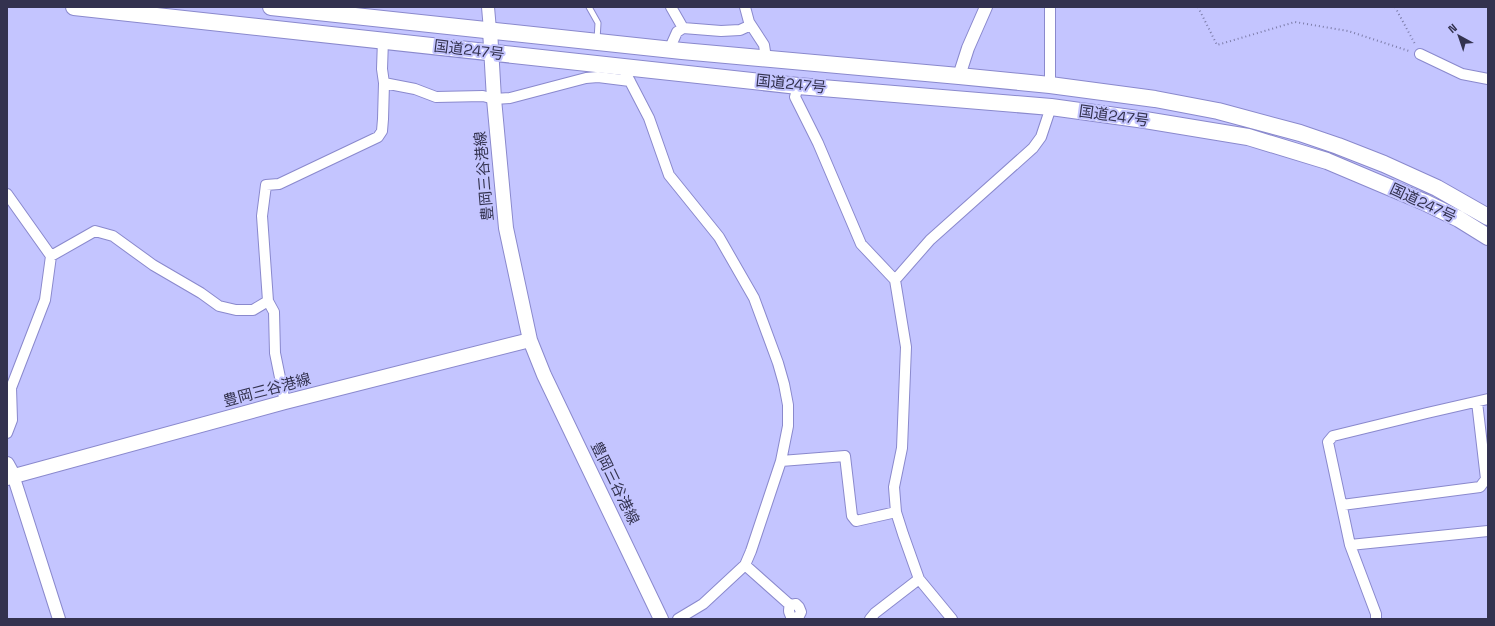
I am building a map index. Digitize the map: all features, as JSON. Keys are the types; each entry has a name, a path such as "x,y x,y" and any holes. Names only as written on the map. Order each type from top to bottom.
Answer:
{"highway":[{"name":"国道247号","path":"74,7 798,86 1051,107 1145,120 1241,136 1327,160 1418,199 1488,237"},
{"name":"国道247号","path":"271,7 370,16 669,50 1050,85 1155,99 1218,111 1300,132 1391,167 1437,188 1488,217"}],"main road":[{"name":"豊岡三谷港線","path":"490,30 494,99 506,228 530,340 544,375 661,619"},
{"name":"豊岡三谷港線","path":"9,472 530,340"}],"street":[{"path":"488,7 490,30"},
{"path":"671,7 683,28"},
{"path":"744,7 751,25 764,45 766,58"},
{"path":"959,76 968,48 986,7"},
{"path":"1050,7 1050,85"},
{"path":"669,50 677,32 683,28 720,31 740,30 751,25"},
{"path":"285,402 275,353 274,312 268,301 262,216 266,185 279,184 378,137 382,131 384,83 382,69 383,40"},
{"path":"1420,54 1462,74 1488,79"},
{"path":"622,66 649,118 669,175 719,237 754,298 778,363 788,405 788,426 781,461 753,546 745,565 703,604 678,619"},
{"path":"384,83 415,88 436,97 483,96 494,99 510,98 586,78 598,77 630,81"},
{"path":"798,86 796,96 818,143 861,244 895,280 906,347 902,448 894,487 896,512 920,579 952,619"},
{"path":"895,280 930,240 1032,148 1041,137 1051,107"},
{"path":"7,194 51,256 45,300 11,388 12,420 7,433"},
{"path":"51,256 95,231 113,236 153,265 201,293 219,306 236,310 253,310 268,301"},
{"path":"1376,619 1376,614 1350,545 1328,442 1333,436 1488,399"},
{"path":"1342,504 1480,487 1486,479 1477,402"},
{"path":"781,461 845,456 852,516 856,521 896,512"},
{"path":"9,472 59,619"},
{"path":"1350,545 1488,531"},
{"path":"745,565 790,605"},
{"path":"870,619 875,613 920,579"}],"lane":[{"path":"589,7 598,23 597,41"}],"path":[{"path":"1198,7 1217,45 1295,22 1348,31 1420,54"},
{"path":"1395,7 1420,54"}]}
